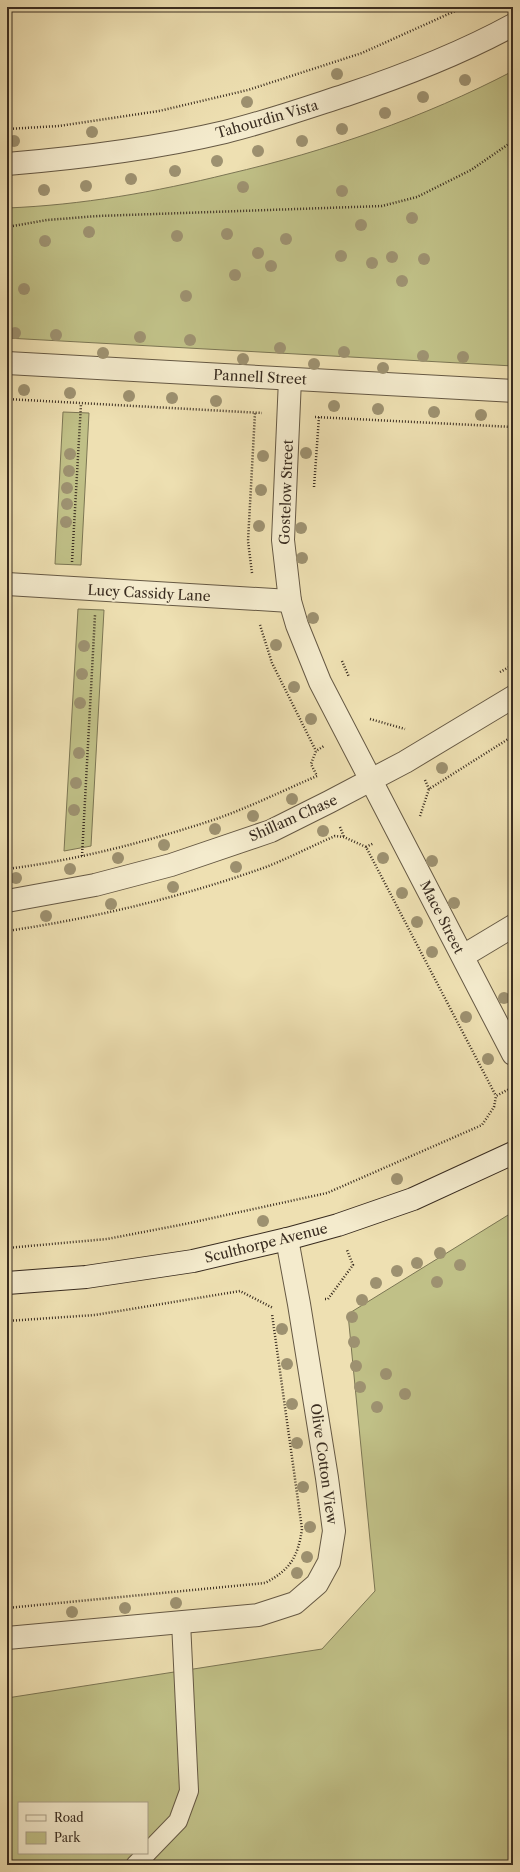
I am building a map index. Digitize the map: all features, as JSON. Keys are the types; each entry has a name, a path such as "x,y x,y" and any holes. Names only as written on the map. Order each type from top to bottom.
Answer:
{"street":[{"name":"Tahourdin Vista","path":"7,164 78,158 160,145 226,132 300,110 400,77 513,26"},
{"name":"Pannell Street","path":"7,363 513,391"},
{"name":"Gostelow Street","path":"290,378 283,540 290,601 297,625 320,682 372,780"},
{"name":"Lucy Cassidy Lane","path":"7,584 290,601"},
{"name":"Shillam Chase","path":"7,901 96,885 171,865 271,831 372,780 513,697"},
{"name":"Mace Street","path":"372,780 513,1054"},
{"path":"462,956 513,926"},
{"name":"Sculthorpe Avenue","path":"7,1283 86,1277 193,1261 287,1239 338,1225 413,1199 513,1153"},
{"name":"Olive Cotton View","path":"7,1638 258,1615 295,1603 317,1584 329,1562 334,1531 299,1304 287,1239"}],"lane":[{"path":"148,1852 178,1821 189,1791 181,1622"},
{"path":"135,1865 146,1854"}],"path":[{"path":"7,129 59,126 159,111 248,90 362,52 464,7"},
{"path":"7,227 47,220 98,216 382,206 424,194 472,170 513,141"},
{"path":"7,399 513,428"},
{"path":"71,569 81,404"},
{"path":"313,493 319,417"},
{"path":"82,856 95,611"},
{"path":"339,654 352,683"},
{"path":"499,673 513,665"},
{"path":"369,719 404,730 411,726"},
{"path":"419,818 429,789 513,736"},
{"path":"7,868 82,856 131,845 214,819 317,776 311,764 316,751"},
{"path":"7,1248 107,1239 185,1224 326,1193 482,1125 494,1107 496,1096 366,847"},
{"path":"496,1096 513,1087"},
{"path":"7,1321 95,1315 240,1291 271,1308 328,1299 352,1265 326,1193"},
{"path":"7,1608 266,1583 280,1575 292,1562 299,1545 302,1529 271,1308"}],"green space":[{"path":"513,71 513,366 7,338 7,208 91,201 146,192 201,181 302,155 374,132 444,104"},
{"path":"63,412 89,413 81,565 55,564"},
{"path":"78,609 104,610 91,846 64,851"},
{"path":"513,1212 513,1865 7,1865 7,1698 322,1649 375,1591 348,1314"}]}
